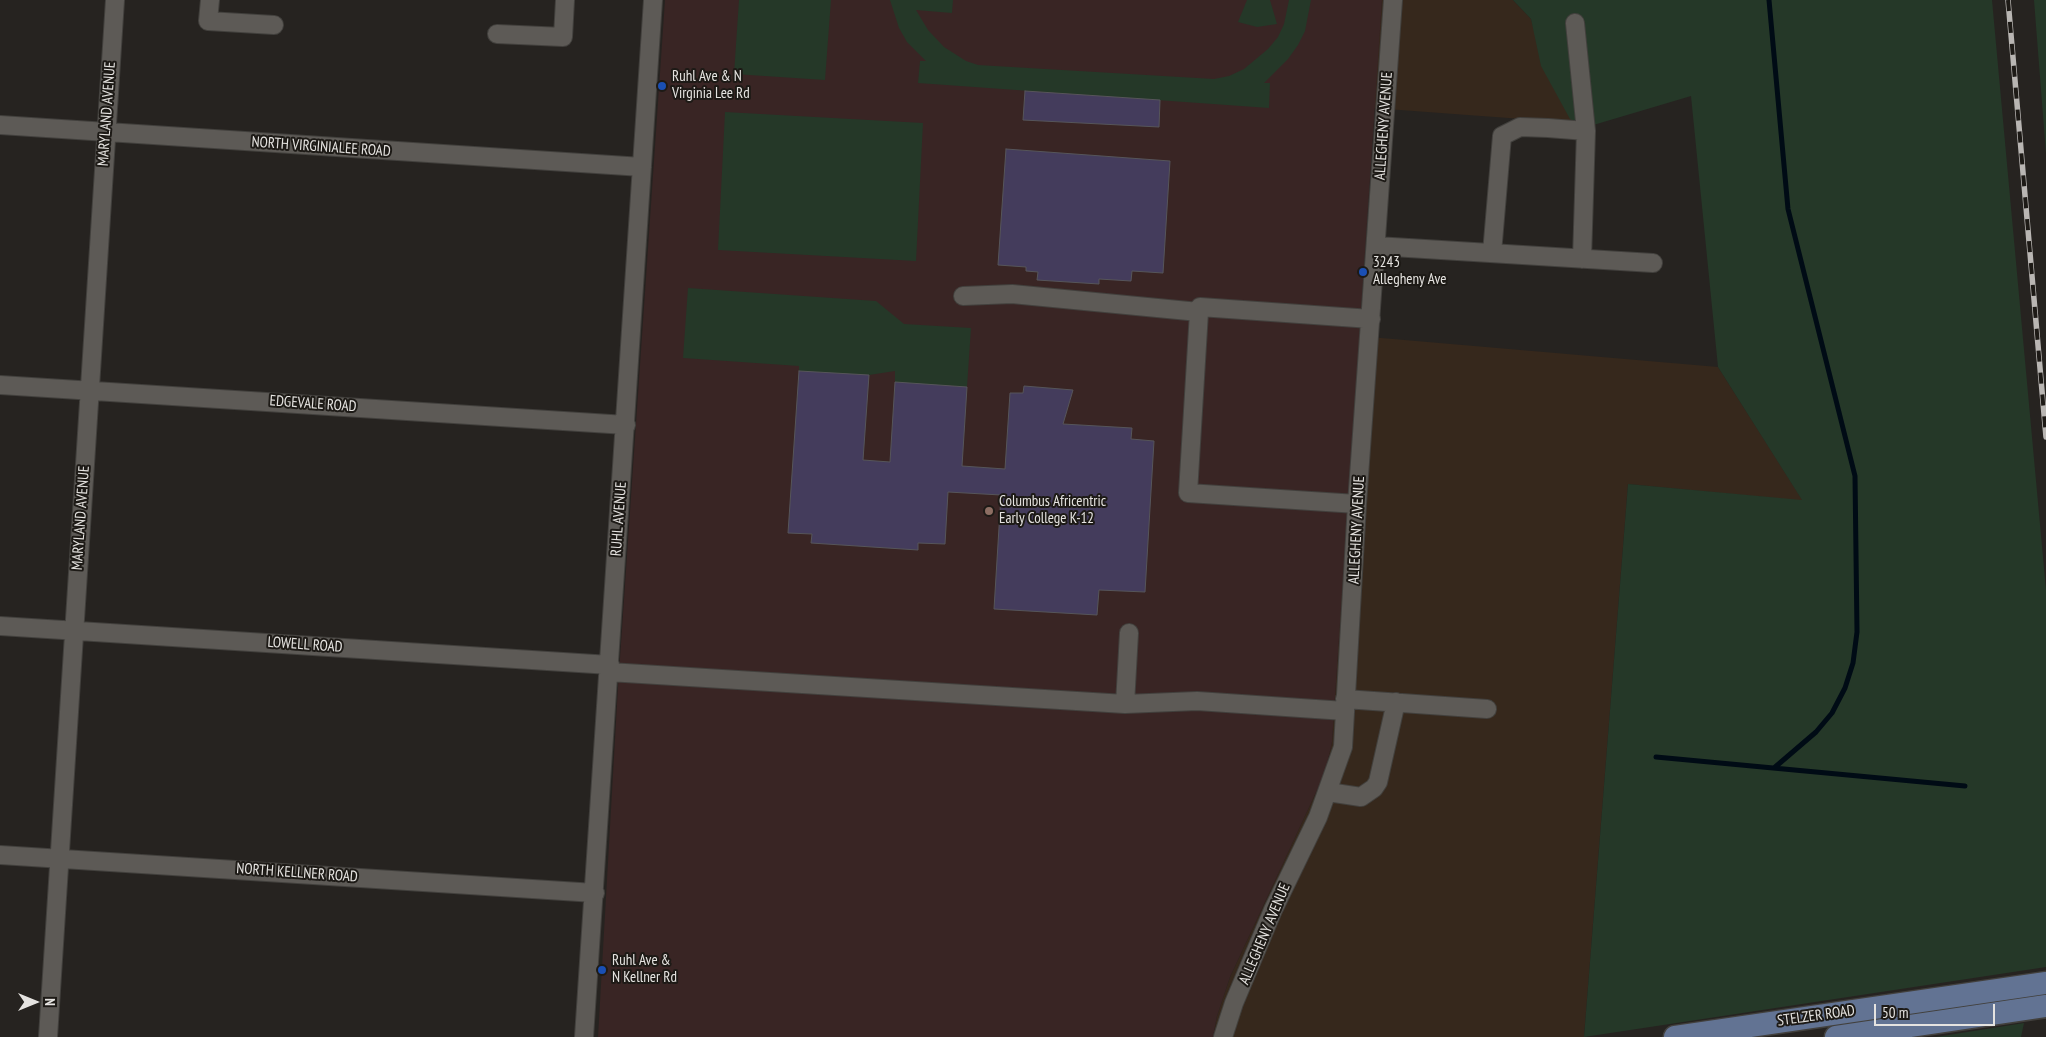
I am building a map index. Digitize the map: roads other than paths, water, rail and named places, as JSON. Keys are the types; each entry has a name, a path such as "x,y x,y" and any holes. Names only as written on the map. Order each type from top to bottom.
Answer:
{"main road":[{"name":"STELZER ROAD","path":"1675,1037 2046,983"},
{"name":"STELZER ROAD","path":"1836,1037 2046,1006"}],"street":[{"name":"MARYLAND AVENUE","path":"48,1037 58,858 116,0"},
{"path":"210,0 208,21 274,25"},
{"path":"497,34 563,37 565,0"},
{"name":"RUHL AVENUE","path":"584,1037 653,0"},
{"name":"ALLEGHENY AVENUE","path":"1223,1037 1234,1004 1273,910 1318,817 1343,746 1357,504 1393,0"},
{"path":"1574,23 1586,131 1582,259"},
{"name":"NORTH VIRGINIALEE ROAD","path":"0,126 106,131 642,167"},
{"path":"1492,253 1502,136 1520,127 1586,131"},
{"path":"1376,246 1653,263"},
{"path":"963,296 1012,294 1199,312"},
{"path":"1357,504 1188,493 1199,312 1200,307 1371,319"},
{"name":"EDGEVALE ROAD","path":"0,385 626,425"},
{"name":"LOWELL ROAD","path":"0,626 1125,704 1197,701 1345,705 1396,702 1487,708"},
{"path":"1125,704 1129,632"},
{"path":"1328,792 1361,797 1374,788 1378,782 1396,702"},
{"name":"NORTH KELLNER ROAD","path":"0,855 594,893"}],"waterway":[{"path":"1769,0 1788,209 1855,476 1857,632 1853,663 1845,688 1832,713 1816,732 1774,768"},
{"path":"1656,757 1965,786"}],"railway":[{"path":"2008,0 2046,437"}],"place":[{"name":"Ruhl Ave & N Virginia Lee Rd","path":"662,86"},
{"name":"3243 Allegheny Ave","path":"1363,272"},
{"name":"Columbus Africentric Early College K-12","path":"989,511"},
{"name":"Ruhl Ave & N Kellner Rd","path":"602,970"}]}
